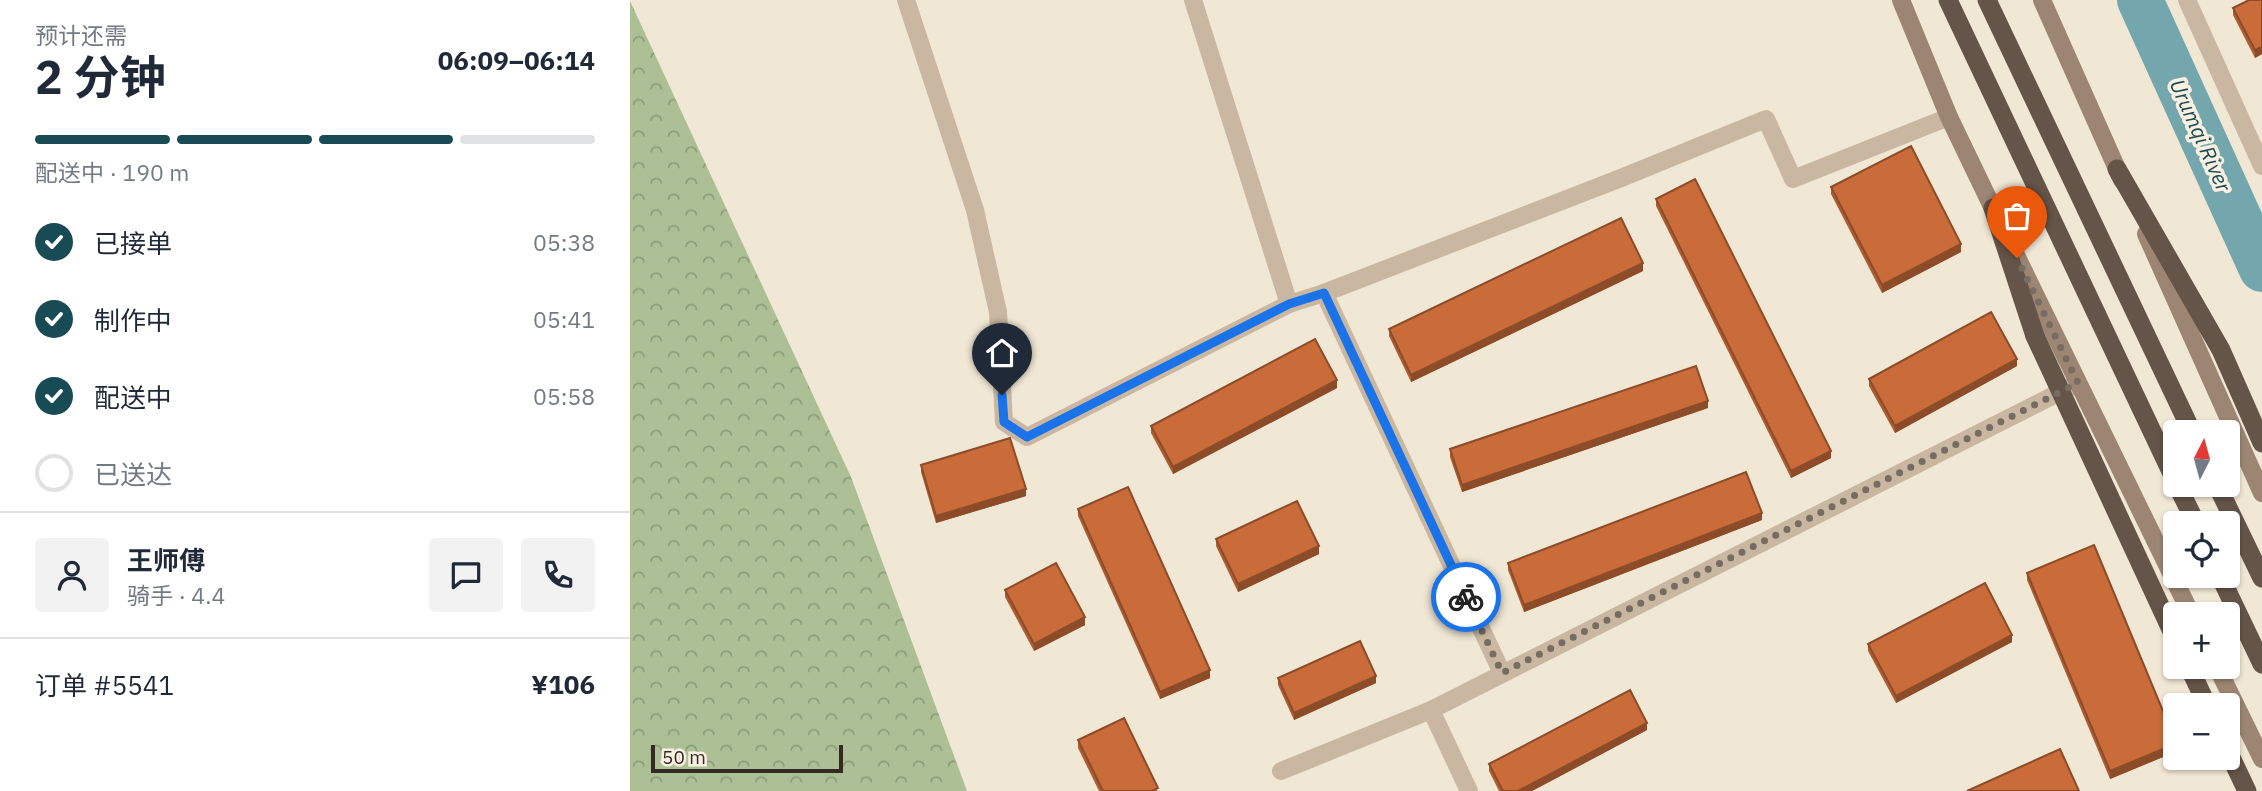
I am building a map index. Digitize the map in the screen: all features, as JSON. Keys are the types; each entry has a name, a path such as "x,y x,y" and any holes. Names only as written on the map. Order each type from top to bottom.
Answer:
{"highway":[{"path":"1948,0 2163,455"},
{"path":"1987,0 2186,420"},
{"path":"2117,169 2221,350 2262,443"},
{"path":"1993,208 2035,336 2163,612"},
{"path":"2223,497 2262,579"},
{"path":"2226,588 2262,664"},
{"path":"2237,770 2246,791"}],"main road":[{"path":"1901,0 1949,117 2185,602"},
{"path":"2042,0 2262,493"},
{"path":"2223,679 2262,760"}],"street":[{"path":"906,0 978,223 998,312 1004,422 1027,437 1289,304 1324,293 1621,178 1766,119 1793,179 1949,117"},
{"path":"1193,0 1289,304"},
{"path":"2187,0 2262,166"},
{"path":"1324,293 1502,673"},
{"path":"1281,771 1431,710 2078,383"},
{"path":"1431,710 1469,791"}],"green space":[{"path":"630,1 851,477 967,791 630,791"}],"building":[{"path":"2249,0 2262,0 2262,47 2255,50 2233,8"},
{"path":"1911,146 1961,244 1882,285 1831,187"},
{"path":"1695,179 1831,451 1791,471 1656,199"},
{"path":"1621,218 1643,263 1411,375 1389,329"},
{"path":"1991,312 2017,359 1895,426 1869,379"},
{"path":"1315,339 1337,380 1173,467 1151,426"},
{"path":"1696,366 1708,401 1462,485 1450,449"},
{"path":"1010,438 1026,489 936,516 921,465"},
{"path":"1746,472 1762,513 1524,605 1508,563"},
{"path":"1128,487 1210,670 1160,692 1078,509"},
{"path":"1297,501 1319,546 1238,584 1216,539"},
{"path":"2094,545 2163,711 2163,749 2110,771 2027,573"},
{"path":"1056,563 1085,617 1034,644 1005,590"},
{"path":"1985,583 2012,635 1896,696 1868,644"},
{"path":"1360,641 1376,676 1294,713 1278,678"},
{"path":"1630,690 1647,723 1518,791 1503,791 1489,764"},
{"path":"1124,718 1158,788 1152,791 1103,791 1078,740"},
{"path":"2060,749 2079,791 1967,791"}],"waterway":[{"name":"Urumqi River","path":"2140,0 2262,269"}],"way so far":[{"path":"1466,597 1502,673 2078,383 2017,258"}],"route":[{"path":"1002,395 1004,422 1027,437 1289,304 1324,293 1466,597"}]}
